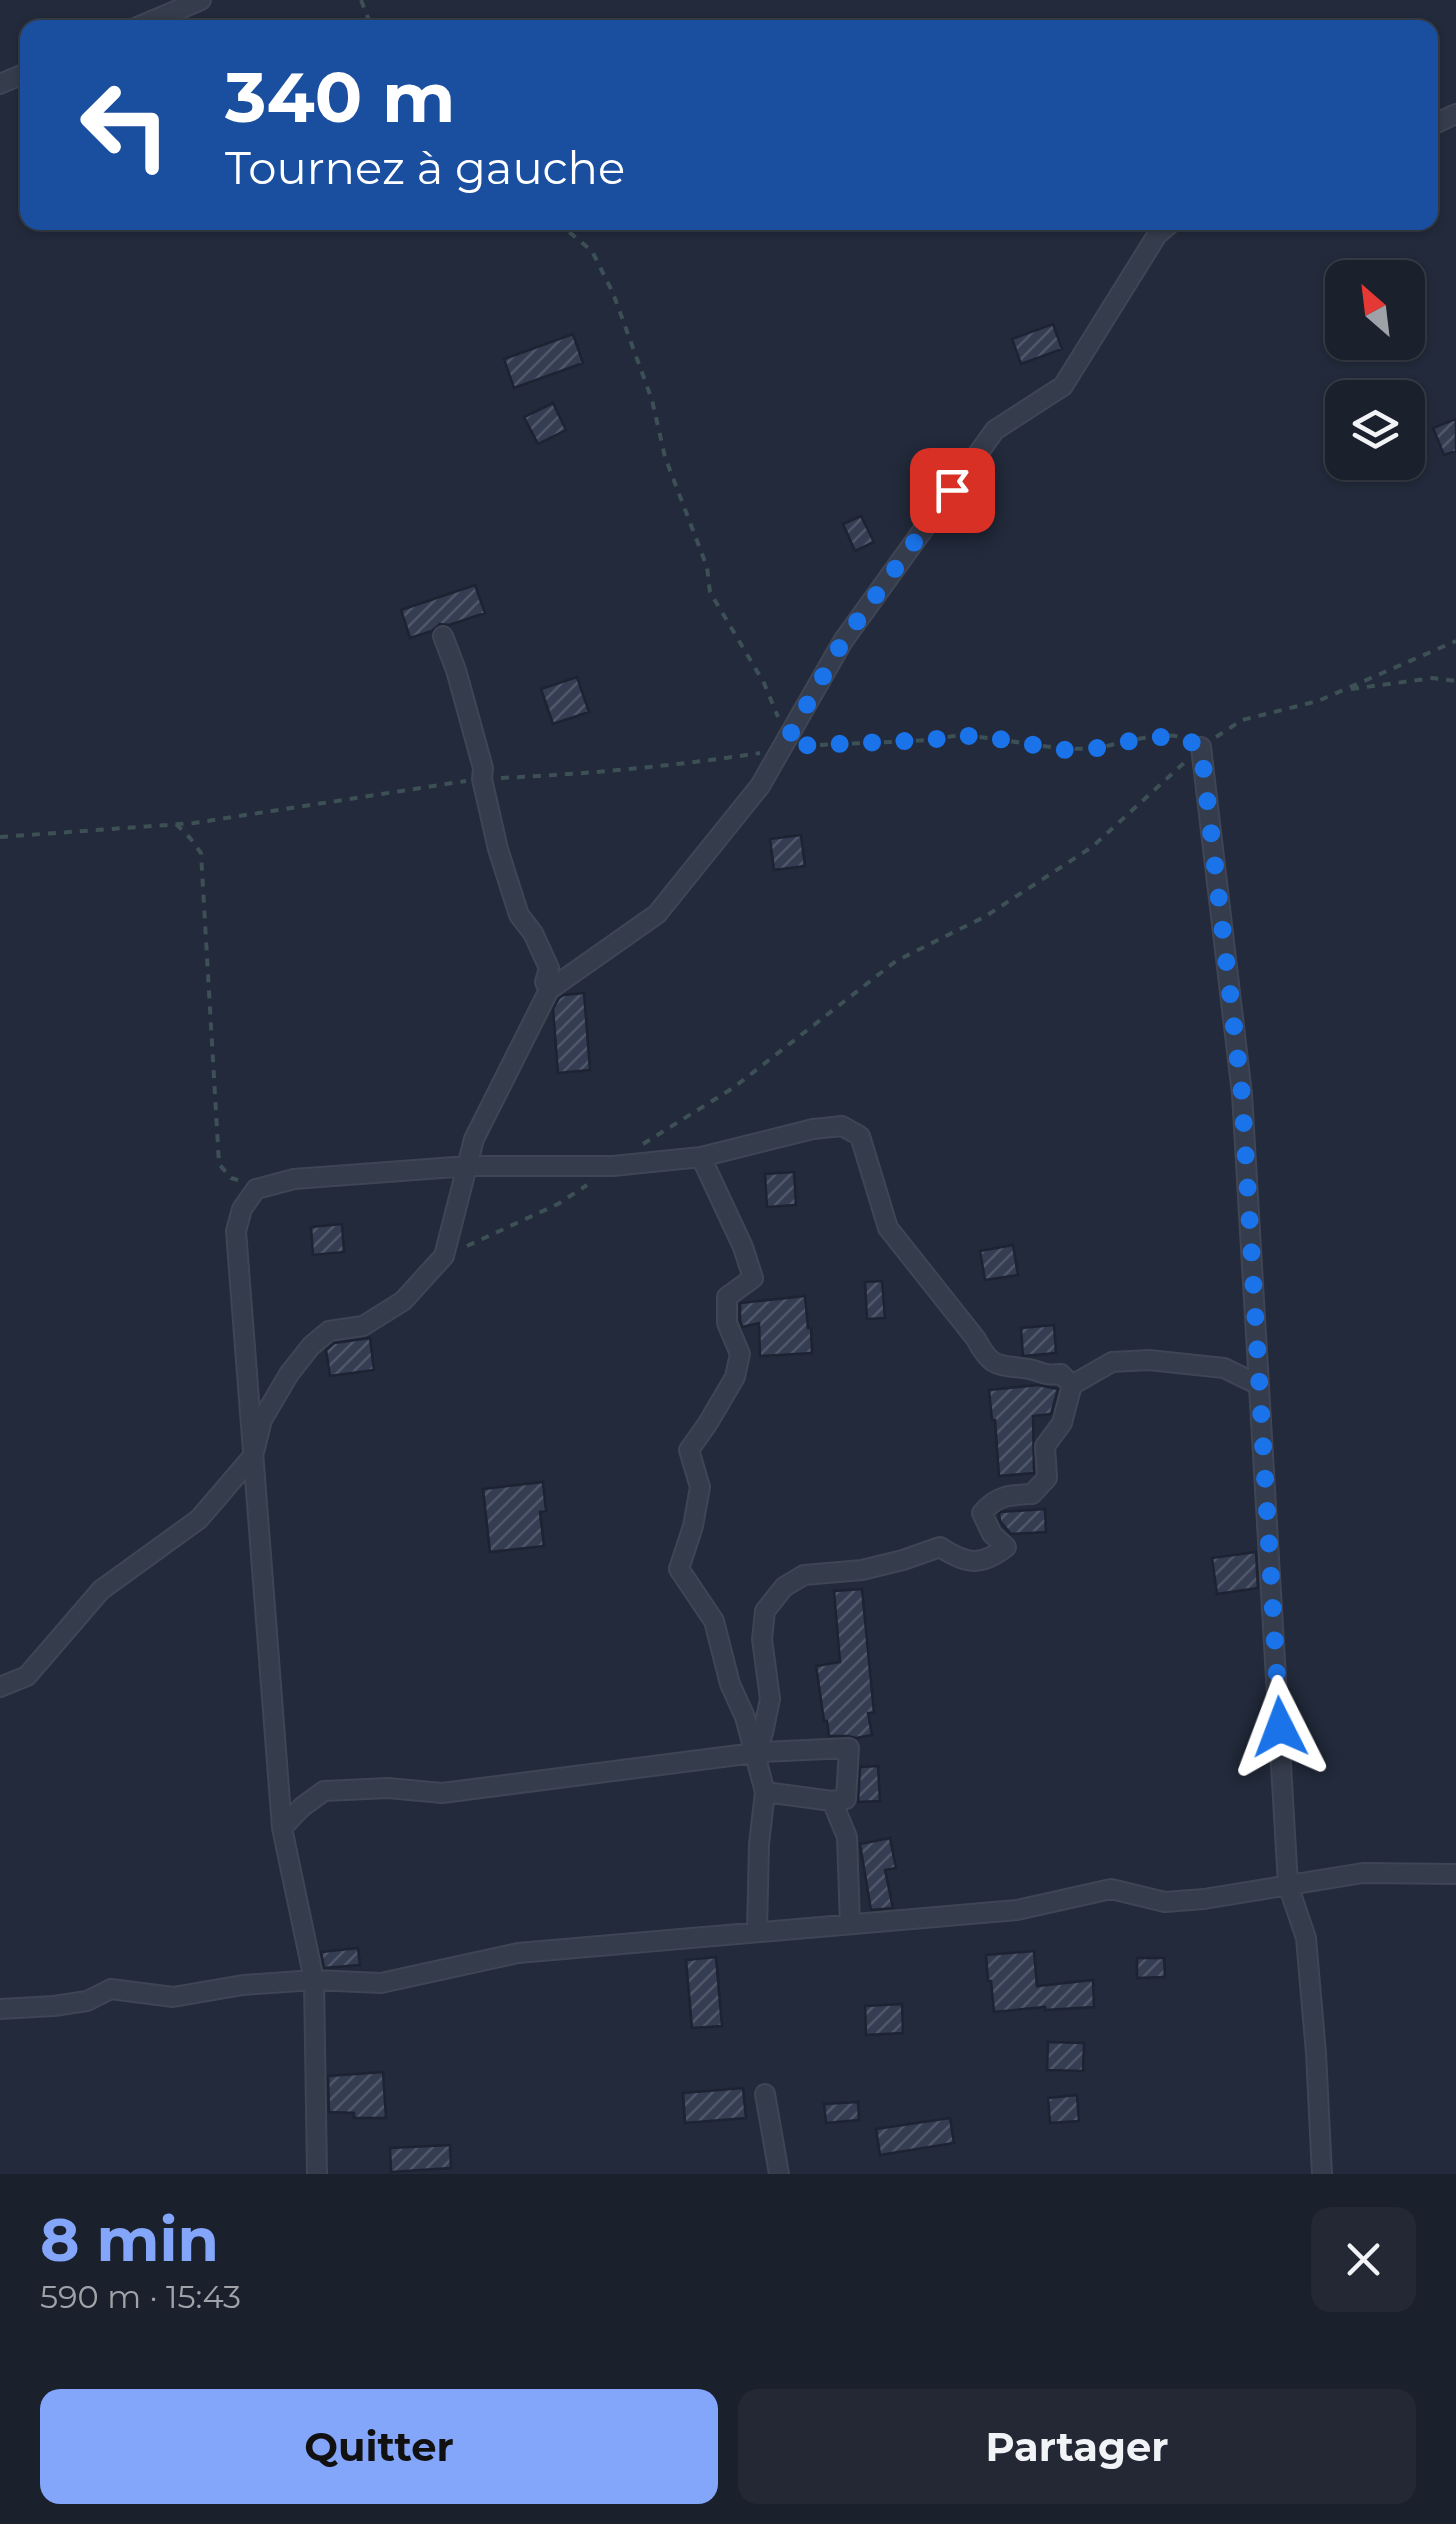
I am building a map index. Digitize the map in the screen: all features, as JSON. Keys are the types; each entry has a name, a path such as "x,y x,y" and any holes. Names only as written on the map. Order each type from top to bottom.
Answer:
{"street":[{"path":"154,20 201,0"},
{"path":"0,1687 27,1676 101,1590 200,1519 253,1456 262,1420 311,1346 330,1330 363,1326 403,1301 444,1256 474,1139 549,990 657,914 760,786 843,641 996,430 1063,386 1162,230"},
{"path":"443,636 482,768 498,848 520,915 533,932 549,968 545,982 549,990"},
{"path":"1201,747 1242,1094 1288,1884 1306,1938 1322,2174"},
{"path":"317,2174 314,1980 282,1828 236,1231 242,1209 256,1189 294,1179 468,1166 613,1166 701,1157 813,1129 842,1126 860,1136 888,1228 984,1354 997,1365 1046,1376 1061,1374 1072,1385"},
{"path":"701,1157 743,1247 753,1278 726,1297 726,1323 740,1354 735,1377 689,1450 700,1487 694,1526 680,1570 714,1622 765,1792 757,1932"},
{"path":"755,1753 770,1698 762,1639 765,1610 784,1587 804,1575 862,1570 940,1547 959,1560 989,1560 1006,1547 992,1534 982,1512 992,1501 1032,1494 1048,1478 1045,1446 1062,1423 1072,1385 1112,1362 1149,1360 1224,1368 1260,1385"},
{"path":"282,1828 324,1791 388,1788 442,1793 755,1753 848,1748 846,1799 832,1802 765,1792"},
{"path":"832,1802 847,1837 850,1924"},
{"path":"0,2009 87,2001 111,1989 173,1997 314,1980 381,1983 518,1953 1017,1910 1112,1889 1165,1902 1363,1873 1456,1874"},
{"path":"765,2094 779,2174"}],"path":[{"path":"567,230 592,250 614,292 652,400 665,456 707,567 710,592 764,683 785,743"},
{"path":"643,1145 734,1088 896,961 986,916 1092,847 1201,747 1242,720 1318,701 1456,641"},
{"path":"1341,691 1432,678 1456,682"},
{"path":"0,837 176,824 482,778 575,775 679,765 764,752 785,743 930,740 960,735 1061,750 1179,736 1201,747"},
{"path":"176,824 201,854 219,1164 231,1178 256,1189"},
{"path":"444,1256 558,1204 613,1166"}],"building":[{"path":"1053,324 1062,349 1021,364 1012,339"},
{"path":"573,334 583,363 514,388 504,359"},
{"path":"553,403 566,430 538,444 524,417"},
{"path":"1456,419 1456,451 1444,455 1433,428"},
{"path":"861,516 874,542 855,551 843,524"},
{"path":"475,585 485,613 449,625 440,624 410,638 401,610"},
{"path":"577,677 589,712 553,724 541,689"},
{"path":"801,835 805,866 774,870 770,839"},
{"path":"584,993 590,1070 558,1073 553,1009 564,995"},
{"path":"794,1172 796,1205 767,1207 765,1174"},
{"path":"342,1224 344,1252 313,1255 311,1227"},
{"path":"1013,1245 1018,1275 985,1280 980,1251"},
{"path":"882,1281 885,1318 867,1319 865,1282"},
{"path":"805,1296 812,1353 760,1356 759,1323 742,1327 740,1303"},
{"path":"1054,1325 1056,1353 1023,1356 1021,1328"},
{"path":"370,1338 374,1370 330,1376 326,1350 334,1343"},
{"path":"1038,1385 1058,1389 1051,1414 1033,1416 1034,1473 999,1476 989,1390"},
{"path":"543,1482 546,1511 540,1512 544,1546 490,1552 483,1489"},
{"path":"1045,1509 1046,1532 1011,1534 1000,1521 1001,1512"},
{"path":"1256,1552 1258,1588 1217,1594 1212,1558"},
{"path":"862,1589 874,1713 868,1713 872,1735 829,1736 816,1666 840,1662 834,1591"},
{"path":"878,1766 880,1801 858,1802 860,1767"},
{"path":"890,1838 896,1868 885,1870 893,1908 871,1910 860,1844"},
{"path":"358,1948 360,1965 324,1968 321,1952"},
{"path":"1034,1951 1037,1986 1093,1980 1094,2007 994,2012 986,1955"},
{"path":"716,1957 722,2026 692,2028 686,1960"},
{"path":"1137,1958 1164,1958 1165,1977 1137,1978"},
{"path":"902,2004 903,2033 866,2035 865,2006"},
{"path":"1048,2042 1084,2043 1083,2071 1047,2070"},
{"path":"383,2072 386,2118 354,2118 354,2113 329,2112 328,2076"},
{"path":"743,2088 746,2118 685,2123 683,2093"},
{"path":"1077,2095 1079,2121 1050,2123 1048,2098"},
{"path":"858,2102 859,2120 826,2123 824,2104"},
{"path":"950,2118 954,2143 880,2155 876,2129"},
{"path":"450,2145 451,2168 391,2172 390,2148"}],"route":[{"path":"952,490 843,641 787,740 790,746 930,740 960,735 1061,750 1179,736 1201,747 1242,1094 1280,1727"}]}
